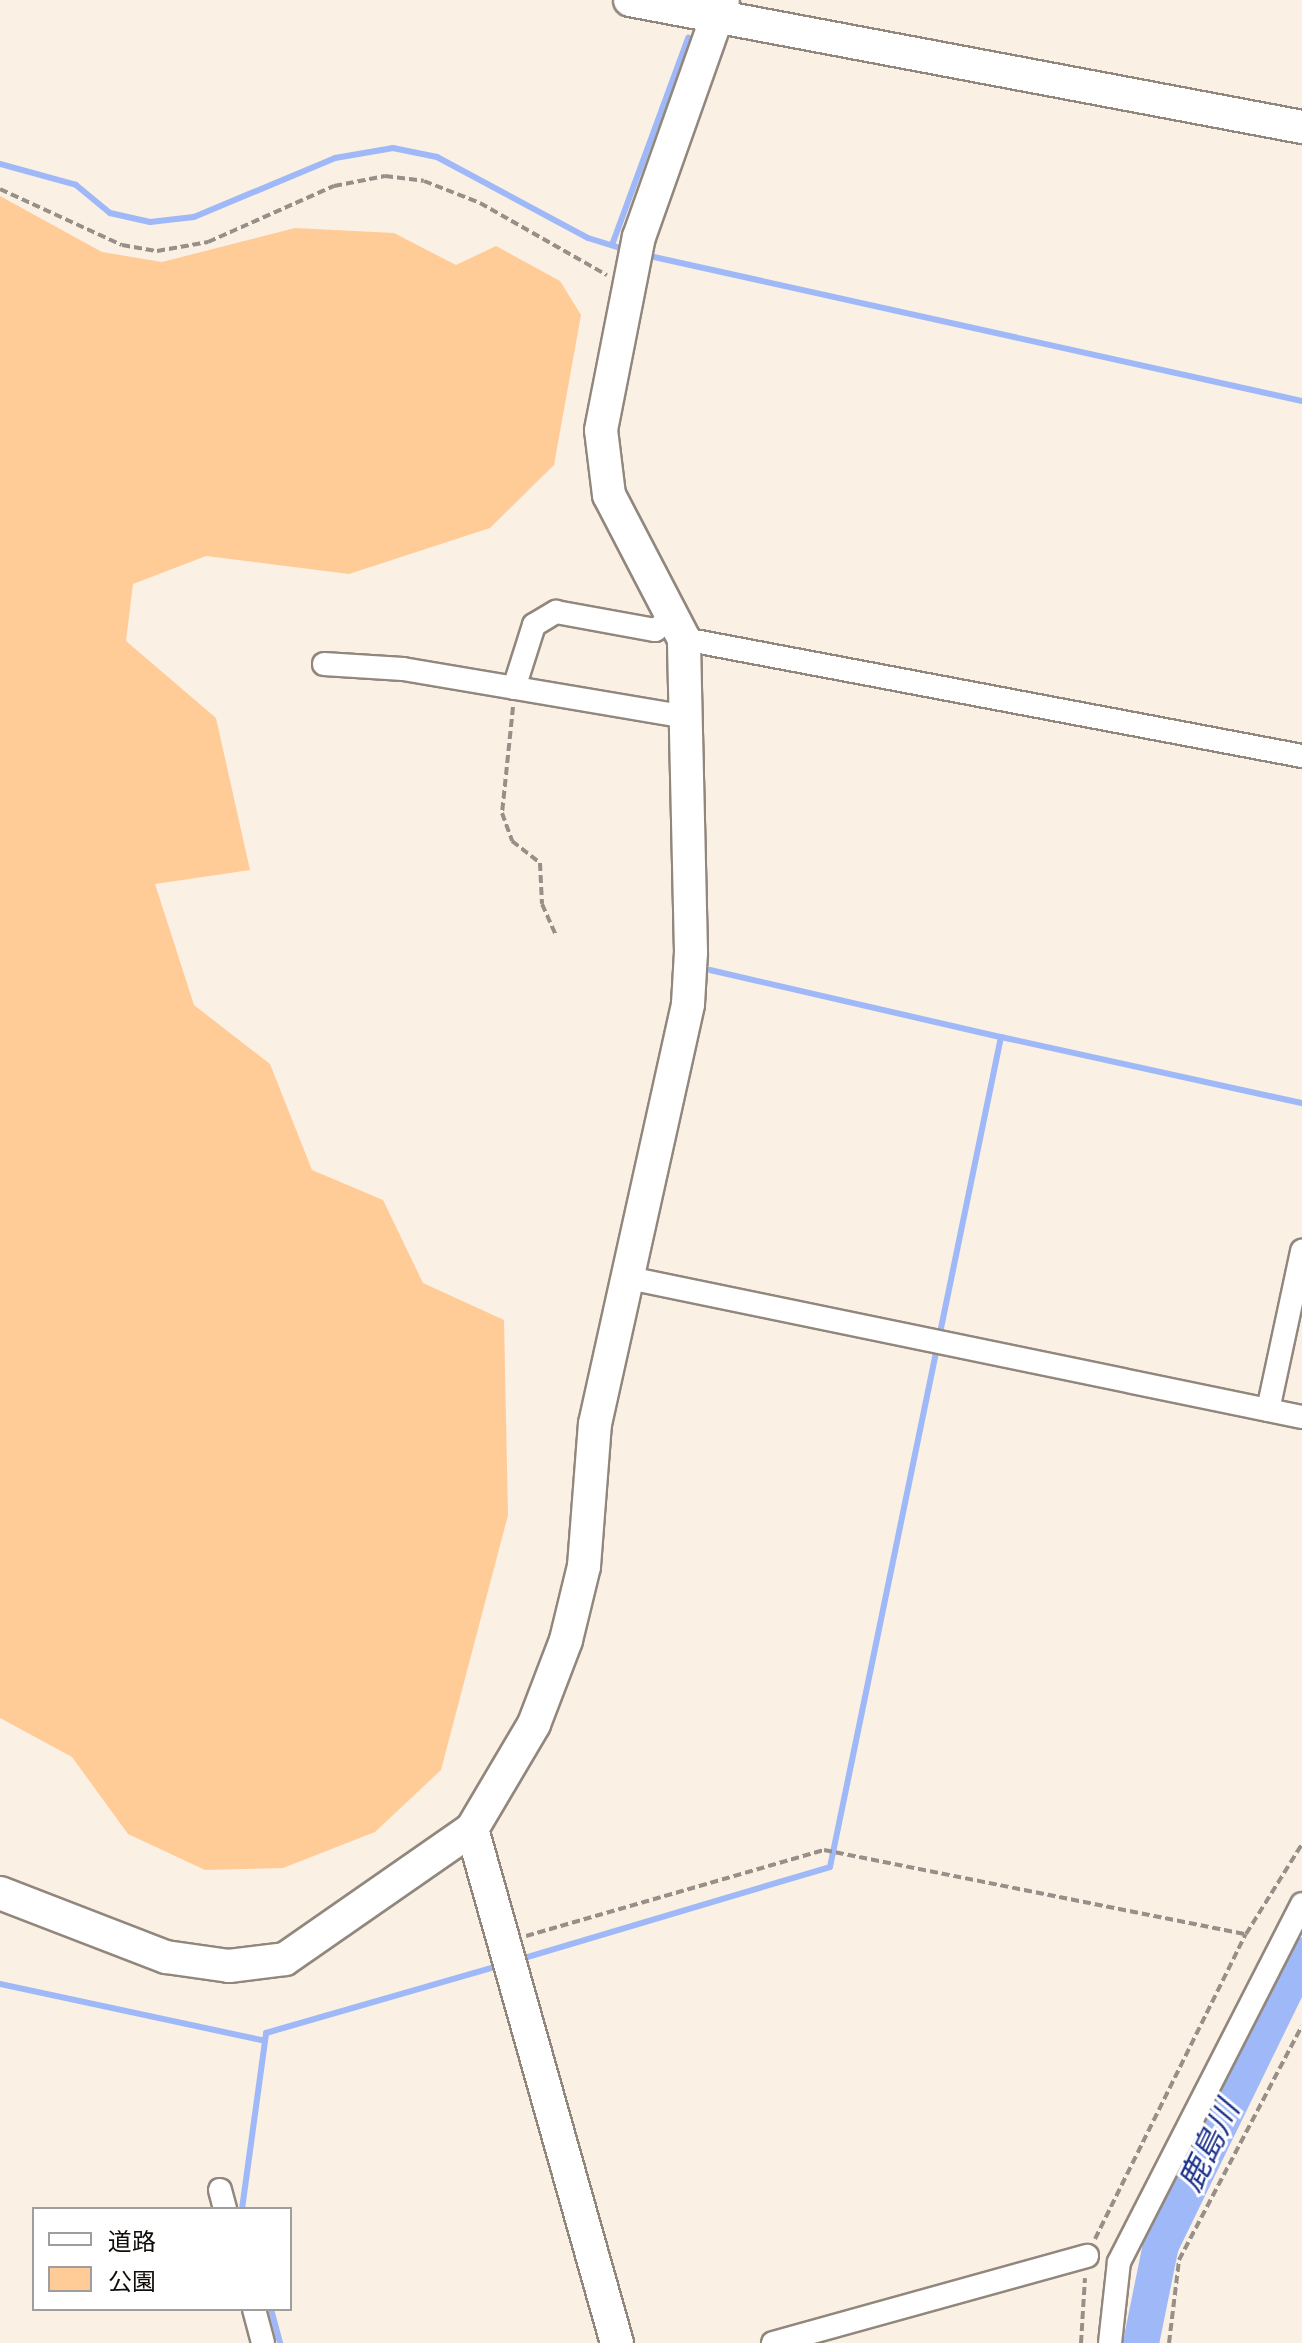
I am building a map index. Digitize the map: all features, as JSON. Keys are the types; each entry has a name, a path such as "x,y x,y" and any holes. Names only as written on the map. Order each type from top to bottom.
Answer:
{"street":[{"path":"630,0 720,7 1302,127"},
{"path":"0,1893 166,1957 229,1966 285,1959 472,1829 534,1724 566,1640 584,1566 595,1424 688,1004 686,717 680,627 609,495 600,464 633,263 720,7"},
{"path":"514,688 534,625 556,612 655,630 680,627 1302,756"},
{"path":"324,664 514,688 686,717"},
{"path":"1268,1410 1302,1251"},
{"path":"629,1278 1302,1417"},
{"path":"472,1829 617,2343"},
{"path":"1110,2343 1119,2262 1302,1904"},
{"path":"773,2343 1087,2256"},
{"path":"255,2311 263,2343"}],"path":[{"path":"0,189 122,245 157,251 208,242 334,186 385,176 424,181 633,263"},
{"path":"514,688 502,813 512,841 540,863 542,904 556,936"},
{"path":"1081,2343 1087,2256 1246,1934 1302,1844"},
{"path":"504,1943 824,1850 1246,1934"},
{"path":"1169,2343 1179,2260 1302,2026"}],"green space":[{"path":"0,196 102,252 162,262 295,228 394,233 456,265 496,246 560,281 581,315 554,465 490,528 349,574 206,556 133,584 126,641 216,718 250,870 155,884 194,1005 270,1064 312,1170 383,1200 423,1283 504,1320 508,1515 441,1770 375,1832 283,1868 205,1870 128,1834 72,1757 0,1718"}],"waterway":[{"path":"612,245 688,38"},
{"path":"0,164 76,185 110,213 150,222 194,217 335,158 393,148 437,157 588,238 627,250"},
{"path":"645,255 1302,401"},
{"path":"710,970 1001,1037"},
{"path":"528,1957 830,1867 1001,1037 1302,1103"},
{"name":"鹿島川","path":"1141,2343 1161,2245 1302,1956"},
{"path":"242,2207 266,2033 491,1968"},
{"path":"0,1984 265,2041"},
{"path":"272,2311 280,2343"}]}
